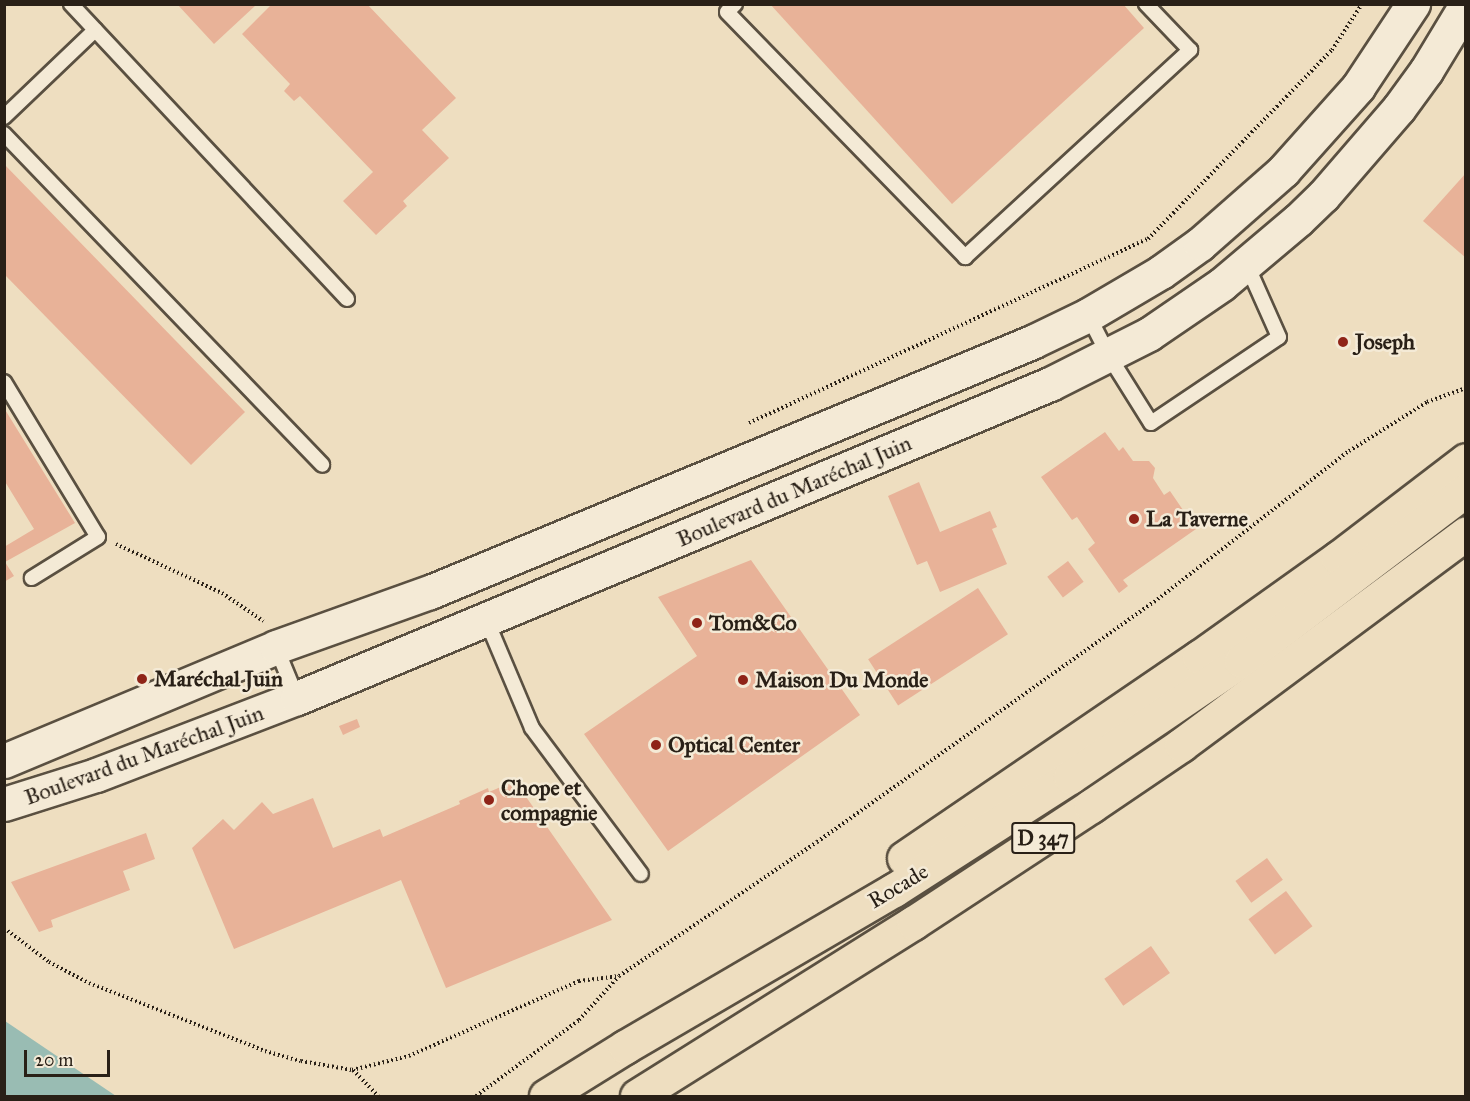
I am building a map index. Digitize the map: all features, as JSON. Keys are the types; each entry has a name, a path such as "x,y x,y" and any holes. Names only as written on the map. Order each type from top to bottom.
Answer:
{"highway":[{"path":"625,1047 1199,657 1338,558 1466,460"},
{"name":"Rocade","path":"546,1096 625,1047 894,890 1070,777 1241,661 1466,490"},
{"name":"D 347","path":"638,1096 923,916 1109,794 1181,745 1466,533"}],"main road":[{"name":"Boulevard du Maréchal Juin","path":"4,761 274,637 430,592 1032,342 1088,315 1135,288 1200,244 1283,171 1358,87 1413,4"},
{"name":"Boulevard du Maréchal Juin","path":"4,804 96,775 297,698 1050,384 1109,356 1149,334 1247,264 1298,220 1361,154 1426,71 1466,5"}],"lane":[{"path":"71,4 347,299"},
{"path":"731,8 965,257 1190,50 1146,4"},
{"path":"4,117 94,30"},
{"path":"4,134 322,465"},
{"path":"1088,315 1109,356 1151,423 1279,338 1247,264"},
{"path":"4,382 98,537 32,578"},
{"path":"486,619 532,728 641,874"},
{"path":"274,637 297,698"}],"path":[{"path":"744,426 1148,239 1332,50 1362,4"},
{"path":"476,1096 579,1020 619,976 817,842 1154,602 1349,451 1427,402 1466,388"},
{"path":"98,537 222,593 274,637"},
{"path":"4,928 49,962 107,991 265,1051 301,1061 352,1070 409,1056 579,981 619,976"},
{"path":"352,1070 378,1096"}],"water":[{"path":"5,1021 116,1096 5,1096"}],"building":[{"path":"177,4 257,4 214,44"},
{"path":"272,4 367,4 456,98 422,130 449,158 403,201 407,206 376,235 343,201 373,172 300,96 294,101 284,91 290,84 242,34"},
{"path":"770,4 1123,4 1144,28 952,204"},
{"path":"4,164 245,412 191,465 4,274"},
{"path":"1466,173 1466,258 1423,221"},
{"path":"4,408 75,523 5,562 14,576 4,582 4,547 34,529 4,480"},
{"name":"La Taverne","path":"1105,432 1119,451 1123,447 1133,461 1149,461 1155,468 1153,478 1164,495 1170,491 1196,529 1123,580 1128,586 1119,593 1088,549 1095,543 1077,517 1072,520 1041,477"},
{"path":"919,482 940,532 990,511 997,527 992,529 1007,564 940,592 927,561 917,565 888,496"},
{"path":"751,560 860,715 668,851 584,734 697,656 658,597"},
{"path":"1068,561 1084,582 1063,597 1047,577"},
{"path":"978,588 1008,634 898,705 868,659"},
{"path":"357,719 360,727 343,735 339,726"},
{"path":"515,781 612,920 446,988 401,880 234,949 192,848 223,819 234,830 262,802 273,814 313,798 333,848 380,829 383,837 460,804 459,801 488,788 489,792"},
{"path":"146,833 155,859 123,871 130,890 51,920 53,927 39,932 11,882"},
{"path":"1267,858 1283,880 1251,903 1235,881"},
{"path":"1286,891 1312,926 1275,954 1248,919"},
{"path":"1151,946 1170,973 1123,1006 1104,979"}],"place":[{"name":"Joseph","path":"1343,342"},
{"name":"La Taverne","path":"1134,519"},
{"name":"Tom&Co","path":"697,623"},
{"name":"Maréchal Juin","path":"142,679"},
{"name":"Maison Du Monde","path":"743,680"},
{"name":"Optical Center","path":"656,745"},
{"name":"Chope et compagnie","path":"489,800"}]}
